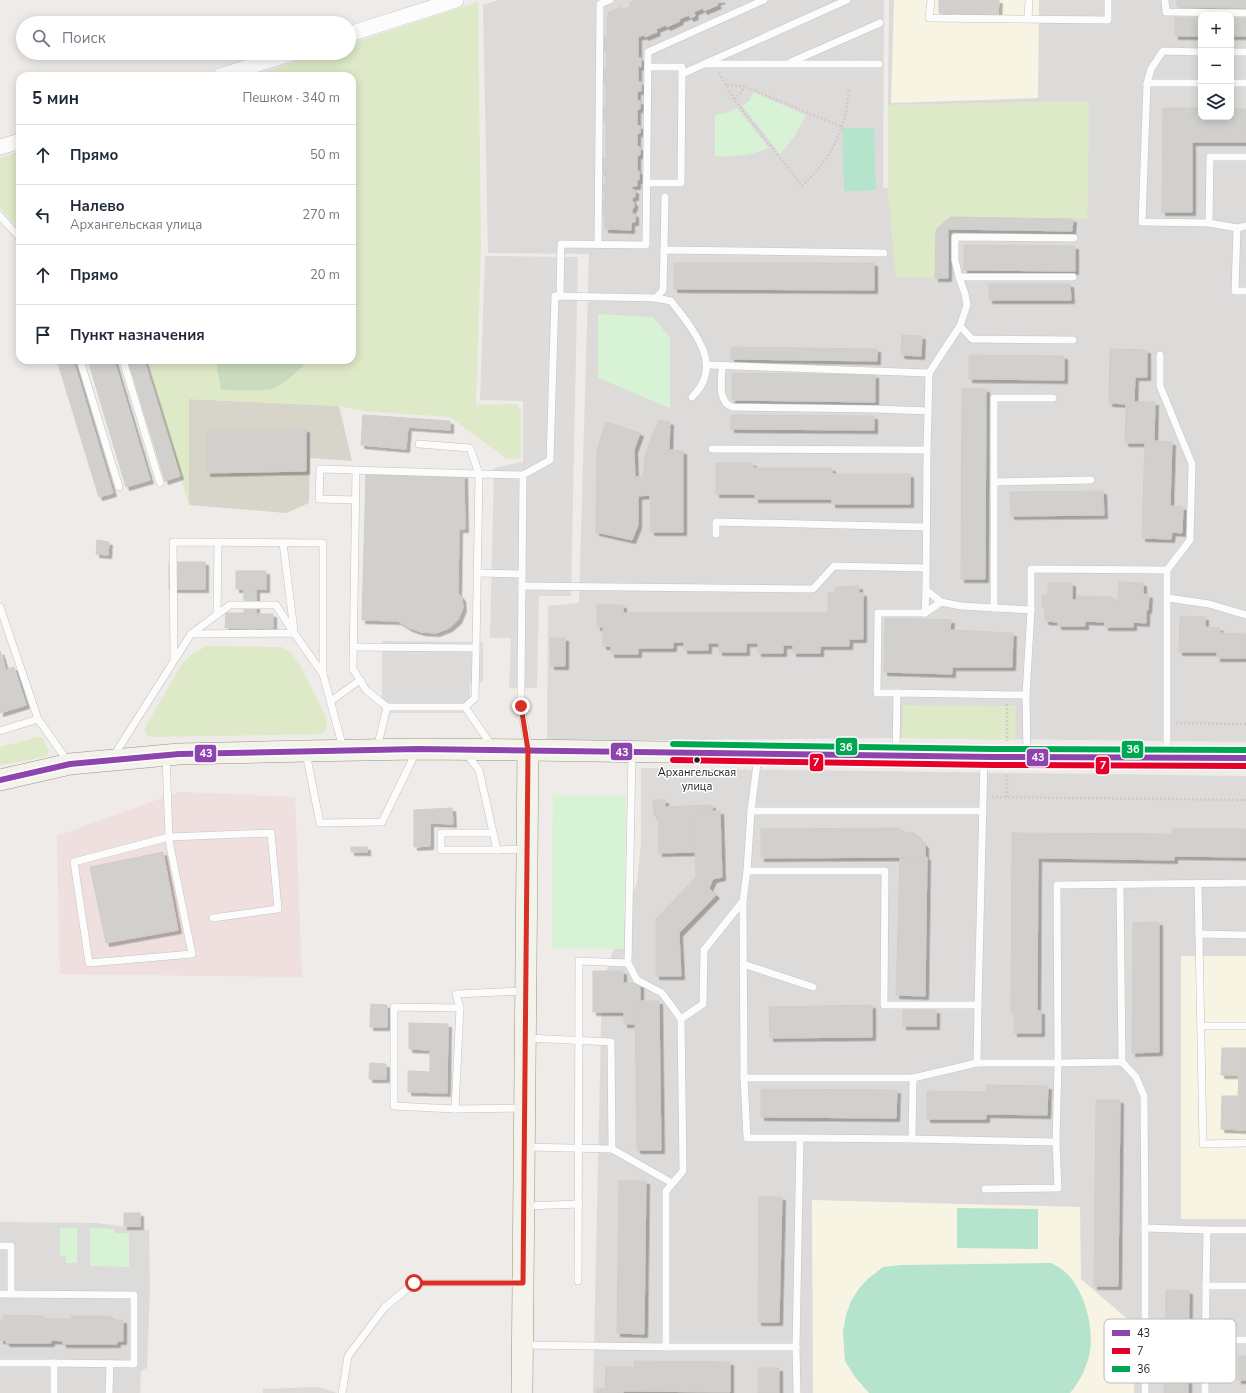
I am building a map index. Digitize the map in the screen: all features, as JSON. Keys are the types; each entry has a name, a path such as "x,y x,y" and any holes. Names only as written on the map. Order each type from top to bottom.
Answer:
{"main road":[{"path":"0,780 70,764 166,755 344,750 495,749 896,756 1246,758"},
{"path":"522,1393 528,750"}],"street":[{"path":"356,32 456,0"},
{"path":"233,72 270,60"},
{"path":"0,147 16,142"}],"lane":[{"path":"598,245 600,4 610,0"},
{"path":"560,296 560,244 646,245 648,52 764,0"},
{"path":"682,74 847,0"},
{"path":"930,0 929,18 1108,20 1108,0"},
{"path":"1028,19 1029,0"},
{"path":"1165,0 1166,12 1246,13"},
{"path":"788,64 880,23"},
{"path":"1198,52 1163,52 1151,69 1147,83 1142,222 1209,223 1237,228 1246,226"},
{"path":"1234,52 1246,52"},
{"path":"705,64 879,64"},
{"path":"647,183 681,183 682,74 682,67 648,67"},
{"path":"1147,83 1198,83"},
{"path":"1234,83 1246,83"},
{"path":"1209,223 1210,157 1246,157"},
{"path":"656,298 663,290 665,197"},
{"path":"0,216 16,234"},
{"path":"1237,228 1235,291 1246,291"},
{"path":"925,612 926,450 929,373 960,326 967,305 955,260 955,237 1074,238"},
{"path":"664,250 884,253"},
{"path":"959,277 1073,277"},
{"path":"356,500 319,499 320,469 523,474 550,460 555,296 656,298 672,300 689,324 702,346 705,355 707,365 706,376 702,385 692,397"},
{"path":"960,326 972,339 1073,340"},
{"path":"1160,355 1160,386 1192,464 1190,540 1167,570 1167,758"},
{"path":"81,364 119,487"},
{"path":"124,364 160,483"},
{"path":"707,365 929,373"},
{"path":"722,366 723,400 727,405 732,407 928,411"},
{"path":"994,608 994,398 1053,398"},
{"path":"356,470 353,669 366,690 387,707 465,707 475,698 479,474 470,448 419,444"},
{"path":"712,449 926,450"},
{"path":"523,474 521,706 528,750"},
{"path":"995,482 1091,480"},
{"path":"716,534 716,522 926,527"},
{"path":"174,660 173,542 323,543 323,674 344,750"},
{"path":"217,615 218,542"},
{"path":"283,543 294,633"},
{"path":"522,586 814,589 834,566 925,568"},
{"path":"1027,757 1026,695 1031,569 1167,570"},
{"path":"478,573 522,574"},
{"path":"926,590 941,602 961,606 1030,610"},
{"path":"1168,598 1209,604 1246,615"},
{"path":"941,602 925,612 878,613 877,693 1026,695"},
{"path":"111,760 191,634 230,605 276,605 323,674"},
{"path":"0,607 38,719 70,764"},
{"path":"191,634 294,633"},
{"path":"353,646 476,648"},
{"path":"331,701 360,680"},
{"path":"896,756 897,693"},
{"path":"377,750 387,707"},
{"path":"465,707 495,749"},
{"path":"0,731 38,719"},
{"path":"306,751 320,823 382,822 417,749"},
{"path":"463,749 479,770 497,850"},
{"path":"632,752 628,963 637,980 662,993 681,1019 683,1171 666,1191 666,1347"},
{"path":"758,754 750,811 747,870 743,901 744,1078 747,1138 1056,1142"},
{"path":"166,755 169,837 170,850 192,954 89,963 74,862 169,837 271,833 278,909 213,918"},
{"path":"977,1063 984,757"},
{"path":"750,811 983,811"},
{"path":"493,833 441,833 441,850 527,849"},
{"path":"747,870 885,871 884,1005 978,1005"},
{"path":"985,1189 1058,1188 1056,1142 1058,1063 1057,885 1246,882"},
{"path":"1198,883 1203,1144 1246,1143"},
{"path":"1120,884 1122,1062 1136,1077 1144,1096 1146,1319"},
{"path":"681,1019 703,1004 704,950 743,901"},
{"path":"1199,934 1246,935"},
{"path":"578,1281 579,961 628,963"},
{"path":"743,964 812,987"},
{"path":"455,1109 460,1008 456,994 526,991"},
{"path":"460,1008 394,1007 394,1106 455,1109 525,1108"},
{"path":"1201,1026 1246,1026"},
{"path":"525,1038 611,1042 612,1149"},
{"path":"744,1078 913,1078 977,1063 1122,1062"},
{"path":"912,1139 913,1078"},
{"path":"797,1393 796,1347 800,1138"},
{"path":"524,1147 612,1149 672,1183"},
{"path":"524,1206 579,1204"},
{"path":"1145,1228 1246,1230"},
{"path":"1206,1319 1207,1230"},
{"path":"0,1246 11,1246 11,1294"},
{"path":"342,1393 348,1356 385,1307 414,1283 523,1283"},
{"path":"1206,1286 1246,1286"},
{"path":"0,1294 134,1295 134,1364 0,1363"},
{"path":"523,1346 796,1347"},
{"path":"54,1363 54,1393"},
{"path":"109,1393 110,1364"},
{"path":"1146,1383 1146,1393"},
{"path":"1205,1383 1205,1393"}],"path":[{"path":"842,128 744,86 726,85 734,99 802,186 824,162 833,148 842,128 848,104 849,88"},
{"path":"734,99 741,93 744,86"},
{"path":"1167,723 1246,724"},
{"path":"983,797 1246,800"}],"shaded area":[{"path":"499,0 884,0 883,188 1088,191 1088,101 888,105 889,0 1246,0 1246,742 902,738 547,741 548,606 579,603 589,254 488,253 483,5"},
{"path":"776,0 829,0 689,63 688,59 678,63 675,57 671,59 666,49"},
{"path":"862,0 876,0 883,16 790,57 786,47 750,63 746,52"},
{"path":"894,0 1039,0 1038,98 891,103"},
{"path":"876,30 884,46 855,59 852,55 843,59 838,47"},
{"path":"706,69 882,69 883,81 706,81"},
{"path":"659,73 671,73 670,175 658,175"},
{"path":"485,256 578,257 571,596 539,596 537,688 509,688 511,638 490,638 494,468 523,462 523,401 480,400"},
{"path":"189,399 339,406 352,461 310,458 309,503 286,513 189,505"},
{"path":"382,641 483,642 483,682 470,683 470,713 382,713"},
{"path":"570,667 872,673 871,713 569,707"},
{"path":"903,678 1016,679 1016,706 903,705"},
{"path":"641,768 1246,776 1246,1393 593,1393 602,983 637,882 641,842"},
{"path":"179,792 295,797 302,977 60,974 57,836"},
{"path":"1181,956 1246,956 1246,1219 1181,1219"},
{"path":"812,1200 1080,1207 1081,1279 1127,1319 1104,1319 1104,1383 1134,1383 1134,1393 813,1393"},
{"path":"0,1222 97,1223 149,1230 150,1289 147,1368 141,1371 140,1393 0,1393"},
{"path":"319,1387 337,1393 263,1393 263,1389"}],"green space":[{"path":"478,2 481,248 476,405 517,404 521,411 521,458 507,459 450,417 364,411 339,406 189,399 189,505 148,364 356,364 356,72 263,72 300,60 356,60 356,42"},
{"path":"753,92 806,115 794,137 780,154 742,106 750,100"},
{"path":"1089,101 1087,219 950,217 936,230 935,278 896,277 888,194 888,105"},
{"path":"737,108 769,148 729,157 715,156 715,115 727,113"},
{"path":"842,128 874,128 876,190 844,191"},
{"path":"16,152 16,225 0,208 0,158"},
{"path":"598,314 653,317 670,338 670,408 598,378"},
{"path":"218,364 303,364 303,366 286,381 275,388 257,390 221,390 217,367"},
{"path":"207,646 282,647 292,654 299,663 326,717 327,728 324,732 319,734 147,736 145,729 146,726 183,662 194,653"},
{"path":"903,705 1016,706 1015,740 902,738"},
{"path":"38,737 42,738 49,750 47,755 0,765 0,747"},
{"path":"553,795 626,796 624,949 552,948"},
{"path":"957,1208 1038,1209 1038,1249 957,1248"},
{"path":"60,1228 77,1228 77,1263 66,1263 66,1256 60,1256"},
{"path":"90,1228 114,1229 115,1233 129,1233 129,1267 90,1266"},
{"path":"1051,1263 1064,1271 1071,1278 1082,1297 1089,1319 1091,1341 1087,1363 1080,1379 1070,1393 869,1393 855,1377 845,1361 843,1332 846,1315 851,1301 860,1287 883,1267 901,1265"}],"building":[{"path":"637,0 722,0 716,2 718,5 704,11 703,8 694,12 695,16 690,18 689,15 679,19 680,21 667,27 666,25 656,29 657,32 645,37 644,35 638,37 638,58 641,58 641,67 638,66 638,82 641,82 641,91 637,91 637,101 640,101 640,109 637,109 637,126 640,126 640,133 637,133 637,147 640,147 640,155 637,155 637,171 639,171 639,180 637,180 637,186 632,186 632,190 635,190 635,197 632,197 634,208 632,208 632,214 635,214 635,222 631,222 631,230 605,229 605,214 602,214 602,200 605,200 605,192 602,192 602,184 606,184 606,173 602,173 602,159 606,159 606,121 603,121 603,107 606,107 606,84 603,84 603,69 607,69 607,51 604,51 604,37 607,37 608,13 621,7 622,10 631,6 629,3"},
{"path":"939,0 999,0 998,16 939,13"},
{"path":"1177,0 1246,0 1246,8 1177,7"},
{"path":"1175,18 1198,18 1198,36 1175,36"},
{"path":"1234,18 1246,18 1246,36 1234,36"},
{"path":"1163,108 1198,108 1198,120 1234,120 1234,109 1246,109 1246,142 1192,142 1192,212 1162,212"},
{"path":"950,217 1073,219 1072,231 948,229 948,278 935,278 936,230"},
{"path":"964,245 1075,246 1075,271 964,270"},
{"path":"674,263 874,263 874,290 674,289"},
{"path":"989,284 1070,284 1071,300 989,300"},
{"path":"902,335 922,336 921,356 901,355"},
{"path":"731,347 877,349 877,361 731,359"},
{"path":"1110,349 1147,350 1147,377 1135,377 1134,402 1155,402 1154,441 1172,442 1170,506 1183,507 1182,533 1172,532 1171,539 1142,538 1145,443 1125,443 1126,404 1109,403"},
{"path":"969,355 1064,356 1064,380 969,379"},
{"path":"58,364 74,364 113,493 99,497"},
{"path":"89,364 115,364 150,480 126,487"},
{"path":"129,364 145,364 180,476 165,481"},
{"path":"732,373 875,375 875,402 732,400"},
{"path":"962,389 986,389 985,579 961,579"},
{"path":"363,415 450,421 450,430 408,427 406,449 361,445"},
{"path":"731,415 874,416 874,430 731,429"},
{"path":"659,420 670,422 669,450 683,451 683,532 651,532 650,495 638,496 638,525 632,540 596,532 597,450 606,422 640,433 634,450 635,477 643,477 645,455"},
{"path":"306,429 306,471 207,473 207,430"},
{"path":"716,463 753,463 753,468 832,468 832,474 910,474 910,504 832,504 832,499 755,499 755,494 716,494"},
{"path":"366,475 464,475 465,529 459,529 458,593 462,598 463,608 458,620 449,628 436,633 421,632 409,628 398,621 362,620"},
{"path":"1103,491 1104,515 1011,516 1010,492"},
{"path":"97,540 109,542 108,555 96,554"},
{"path":"169,562 205,562 205,589 169,589"},
{"path":"236,571 266,571 266,589 236,589"},
{"path":"1119,582 1143,583 1143,594 1149,595 1148,610 1146,610 1146,623 1133,622 1133,627 1105,627 1105,622 1085,621 1085,626 1058,626 1058,622 1045,621 1045,607 1042,607 1042,595 1048,595 1048,583 1072,583 1072,600 1077,600 1077,596 1112,597 1112,601 1118,601"},
{"path":"859,586 859,593 863,593 863,639 849,639 849,646 820,646 820,653 793,653 793,645 783,645 783,653 758,653 758,643 746,643 746,652 719,652 719,643 708,643 708,650 684,650 684,642 673,642 673,648 638,648 638,654 611,654 611,646 603,646 603,627 597,627 597,605 623,605 623,613 828,613 828,593 835,593 835,587"},
{"path":"244,589 256,589 256,614 273,614 273,628 225,628 226,613 244,613"},
{"path":"1180,616 1205,617 1205,627 1220,628 1220,633 1246,634 1246,658 1217,658 1217,652 1179,652"},
{"path":"885,618 951,620 950,630 1013,633 1012,667 952,667 952,674 884,672"},
{"path":"550,638 565,638 565,666 551,666"},
{"path":"0,651 6,670 14,667 26,705 0,713"},
{"path":"653,800 665,800 665,807 712,805 712,811 694,812 695,852 659,853 658,816 654,816"},
{"path":"452,808 453,824 430,823 430,846 414,847 414,810"},
{"path":"720,811 722,877 713,879 709,888 716,895 679,933 681,976 656,976 656,919 696,877 694,812"},
{"path":"900,828 901,832 914,833 925,845 925,857 761,858 761,829"},
{"path":"1172,829 1246,829 1246,857 1174,856 1174,860 1038,858 1037,1011 1041,1011 1041,1033 1014,1033 1014,1014 1011,1014 1012,833 1172,834"},
{"path":"351,847 367,847 367,852 351,852"},
{"path":"163,852 178,930 106,943 90,867"},
{"path":"927,857 925,996 896,995 900,858"},
{"path":"1159,922 1159,1052 1132,1053 1133,923"},
{"path":"593,971 623,971 623,983 640,983 640,1001 635,1001 635,1024 624,1024 624,1012 593,1012"},
{"path":"635,1001 659,1001 661,1150 637,1150"},
{"path":"371,1004 387,1005 387,1027 370,1027"},
{"path":"872,1005 872,1037 770,1038 769,1007"},
{"path":"903,1010 936,1010 936,1026 903,1026"},
{"path":"409,1023 448,1024 447,1093 408,1092 408,1071 430,1072 430,1050 409,1049"},
{"path":"1222,1048 1246,1048 1246,1130 1221,1129 1222,1096 1238,1096 1239,1075 1221,1075"},
{"path":"370,1063 386,1064 386,1079 369,1079"},
{"path":"987,1085 1048,1086 1047,1115 986,1114 986,1119 927,1119 927,1091 987,1092"},
{"path":"761,1089 897,1090 896,1118 761,1117"},
{"path":"1096,1100 1120,1100 1118,1286 1094,1286"},
{"path":"619,1181 646,1181 644,1334 617,1333"},
{"path":"759,1197 782,1197 779,1322 758,1322"},
{"path":"124,1213 140,1213 140,1226 124,1226"},
{"path":"1166,1290 1189,1291 1189,1319 1165,1319"},
{"path":"4,1315 44,1316 44,1319 71,1319 71,1316 111,1316 111,1320 123,1320 123,1341 117,1341 117,1344 63,1344 63,1341 51,1340 51,1343 6,1343 6,1340 0,1340 0,1320 4,1320"},
{"path":"1238,1356 1246,1356 1246,1380 1238,1380"},
{"path":"634,1361 730,1362 730,1392 623,1391 623,1393 596,1393 596,1389 605,1389 606,1367 634,1367"},
{"path":"758,1368 779,1368 779,1393 758,1393"},
{"path":"1164,1383 1188,1383 1188,1393 1164,1393"}],"transit line":[{"name":"36","path":"673,744 993,749 1246,750"},
{"name":"43","path":"0,780 70,764 179,754 417,749 993,757 1246,758"},
{"name":"7","path":"673,760 993,765 1246,766"}],"place":[{"name":"Архангельская улица","path":"697,760"}],"route":[{"path":"414,1283 523,1283 528,750 521,706"}]}
